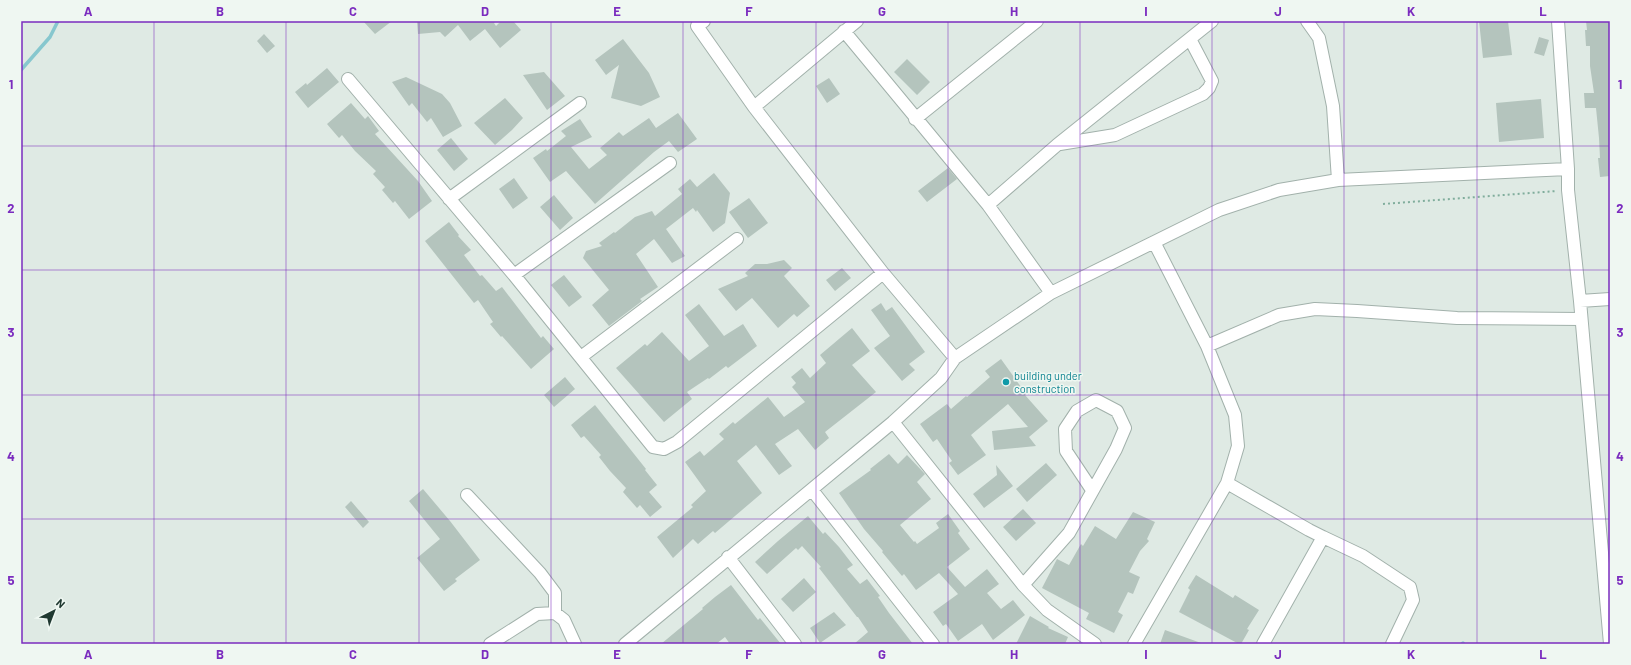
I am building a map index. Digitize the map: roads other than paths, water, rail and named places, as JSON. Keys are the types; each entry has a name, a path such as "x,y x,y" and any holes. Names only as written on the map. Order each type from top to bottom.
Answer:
{"street":[{"path":"704,21 697,26 754,107 883,273 955,358"},
{"path":"754,107 858,21"},
{"path":"915,118 1038,21"},
{"path":"988,206 1057,144 1212,21"},
{"path":"1307,21 1319,38 1333,106 1338,180"},
{"path":"1558,21 1568,190 1580,301 1610,637"},
{"path":"844,32 988,206 1051,294"},
{"path":"1057,144 1115,135 1203,94 1209,88 1212,81 1190,39"},
{"path":"348,78 514,274 653,447 664,449 677,442 883,273"},
{"path":"449,199 580,103"},
{"path":"514,274 670,163"},
{"path":"625,644 728,557 812,490 893,422 941,378 955,358 1051,294 1154,242 1219,210 1279,190 1338,180 1568,170"},
{"path":"581,357 737,239"},
{"path":"1134,644 1227,483 1238,446 1235,415 1207,346 1154,242"},
{"path":"1580,301 1610,299"},
{"path":"1207,346 1279,315 1315,309 1457,318 1581,318"},
{"path":"1023,585 1069,533 1116,449 1125,428 1118,411 1096,400 1077,411 1065,429 1066,451 1092,490"},
{"path":"893,422 1023,585 1047,610 1095,644"},
{"path":"1227,483 1309,530 1363,556 1410,587 1414,600 1392,644"},
{"path":"812,490 933,644"},
{"path":"467,495 540,573 555,593 555,613"},
{"path":"1263,644 1323,537"},
{"path":"728,557 795,644"},
{"path":"490,644 537,614 555,613 564,620 575,644"}],"waterway":[{"path":"21,70 50,37 58,21"}],"place":[{"name":"building under construction","path":"1006,382"}]}
